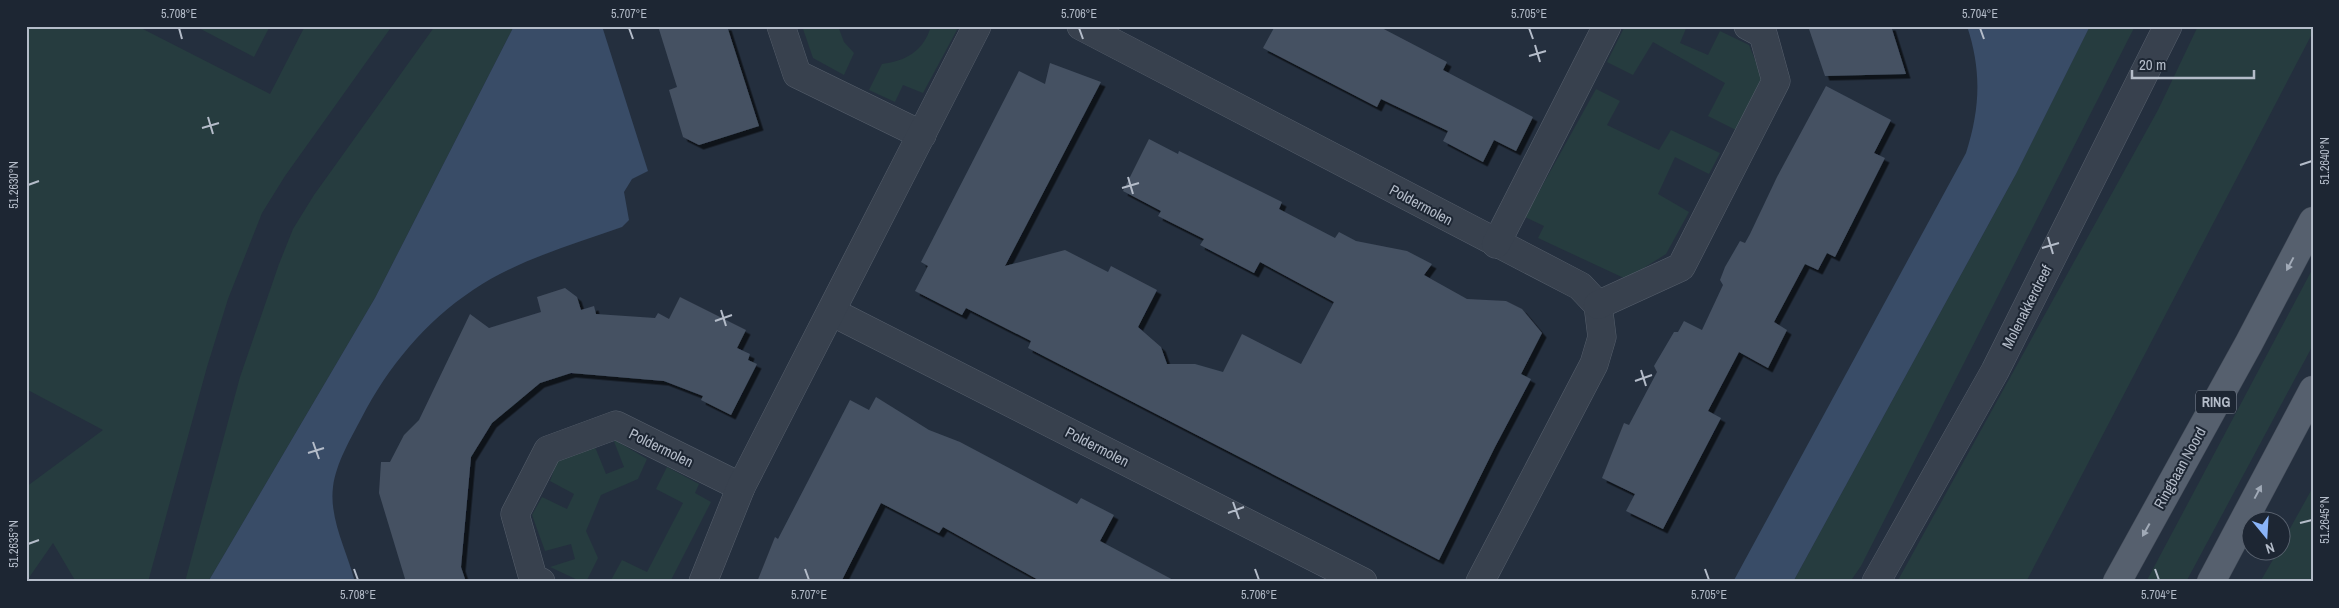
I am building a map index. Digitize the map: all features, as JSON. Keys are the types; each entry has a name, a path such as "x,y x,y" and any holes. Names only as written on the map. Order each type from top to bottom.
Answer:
{"main road":[{"name":"Ringbaan Noord","path":"2117,582 2249,343 2313,221"},
{"path":"2211,582 2313,390"}],"street":[{"path":"781,26 797,74 922,135"},
{"path":"703,582 741,487 978,26"},
{"name":"Poldermolen","path":"1080,26 1580,286 1598,305"},
{"path":"1496,244 1607,26"},
{"path":"1480,582 1594,364 1602,337 1598,305 1681,267 1776,81 1763,34 1748,26"},
{"name":"Molenakkerdreef","path":"1876,582 1995,371 2168,26"},
{"name":"Poldermolen","path":"832,312 1363,582"},
{"name":"Poldermolen","path":"541,582 534,578 515,514 548,450 616,425 741,487"}],"green space":[{"path":"26,26 137,26 270,94 305,26 392,26 285,176 262,213 228,299 207,367 148,582 76,582 53,543 26,582 26,487 103,430 26,389"},
{"path":"195,26 270,26 254,57"},
{"path":"435,26 514,26 375,298 208,582 185,582 240,377 293,229 314,195"},
{"path":"802,26 838,26 844,42 854,53 844,75 813,58"},
{"path":"931,26 959,26 923,93 903,85 895,102 869,90 882,64 891,63 913,53 924,42"},
{"path":"1625,26 1687,26 1680,43 1708,55 1720,31 1749,45 1762,77 1736,130 1708,116 1725,83 1653,42 1633,75 1607,62"},
{"path":"2090,26 2135,26 1861,566 1850,582 1793,582 2016,174"},
{"path":"2198,26 2313,26 2313,32 2026,582 1897,582 2158,110"},
{"path":"1596,89 1620,101 1607,125 1659,150 1671,130 1720,153 1709,174 1675,157 1658,194 1689,212 1666,254 1626,279 1538,238 1544,226 1525,217"},
{"path":"2313,268 2313,345 2186,582 2146,582"},
{"path":"613,439 647,459 638,479 601,495 586,531 598,558 586,582 582,582 550,567 575,559 571,544 545,551 532,515 542,497 567,509 574,494 550,481 558,459 595,447 606,474 624,467"},
{"path":"667,467 699,484 695,493 711,502 670,582 610,582 622,560 647,572 683,503 656,489"},
{"path":"2313,487 2313,582 2260,582 2273,560 2292,560 2292,525"}],"water":[{"path":"514,26 602,26 648,171 632,179 624,192 629,220 622,227 545,254 490,279 439,316 396,363 372,398 344,451 333,487 332,499 336,523 355,582 208,582 375,298"},
{"path":"1967,26 2090,26 2016,174 1793,582 1733,582 1966,153 1974,121 1977,90 1975,59"}],"building":[{"path":"658,26 727,26 759,126 699,145 683,137 669,90 677,87"},
{"path":"1275,26 1378,26 1447,62 1443,70 1533,117 1516,151 1494,140 1483,162 1443,141 1448,131 1381,99 1377,107 1263,48"},
{"path":"1808,26 1891,26 1906,74 1825,76"},
{"path":"1050,63 1101,82 1005,266 1065,250 1108,272 1111,266 1157,290 1138,327 1161,347 1167,364 1195,364 1223,372 1242,334 1301,364 1334,302 1260,262 1254,273 1200,245 1204,239 1158,216 1161,211 1123,191 1149,139 1178,154 1179,151 1282,202 1279,209 1335,238 1339,232 1356,241 1407,251 1432,264 1424,275 1467,299 1506,301 1522,309 1542,333 1521,374 1531,379 1439,560 1028,348 1031,341 966,308 962,315 915,291 928,266 921,262 1019,71 1045,84"},
{"path":"1826,86 1891,120 1874,153 1885,158 1835,257 1827,253 1818,270 1805,264 1774,322 1787,330 1768,368 1739,352 1708,411 1721,418 1663,529 1626,511 1635,494 1602,478 1624,423 1629,425 1657,372 1654,366 1674,332 1678,332 1684,321 1702,330 1723,285 1720,280 1725,267 1740,241 1745,243 1777,177"},
{"path":"565,288 577,297 581,310 594,306 596,314 655,318 658,313 669,319 680,297 746,330 737,348 750,354 748,360 757,364 731,415 701,400 703,396 664,381 571,373 540,383 492,423 471,457 461,567 466,582 406,582 379,493 381,462 390,462 404,435 419,420 470,314 489,328 541,312 537,297"},
{"path":"876,397 929,430 960,442 1077,504 1081,498 1114,515 1100,541 1177,582 1042,582 943,527 939,533 881,503 841,582 757,582 775,537 778,539 850,400 869,410"}]}
